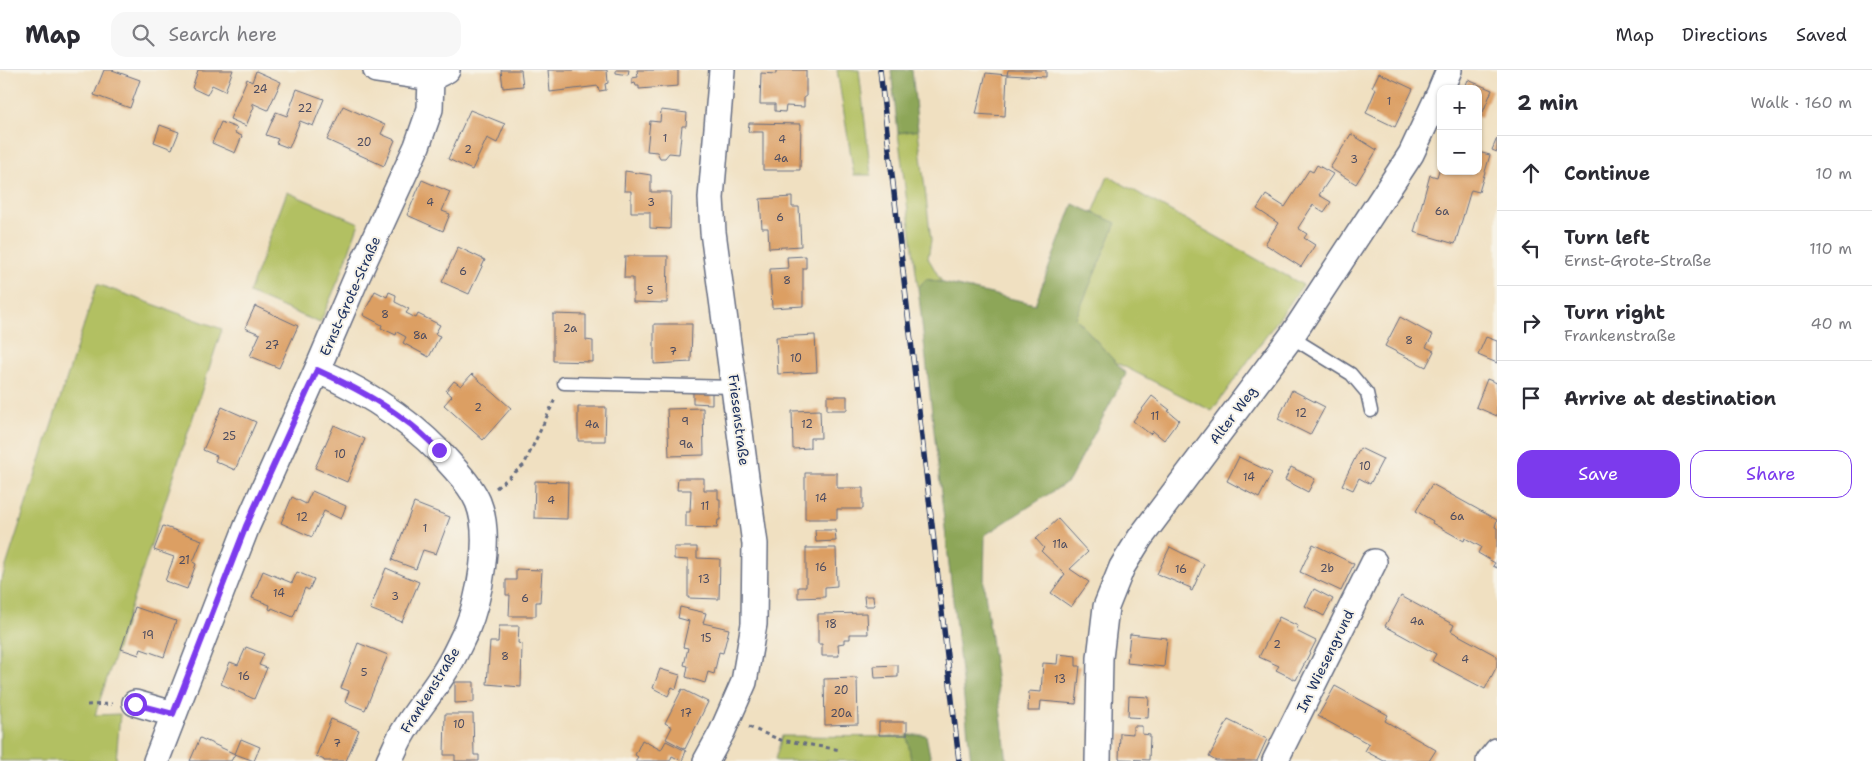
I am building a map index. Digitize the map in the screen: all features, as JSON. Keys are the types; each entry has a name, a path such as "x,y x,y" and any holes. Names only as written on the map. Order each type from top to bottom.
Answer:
{"street":[{"path":"376,70 440,74"},
{"name":"Friesenstraße","path":"706,761 744,682 754,624 755,544 711,198 722,70"},
{"name":"Alter Weg","path":"1443,85 1450,70"},
{"name":"Ernst-Grote-Straße","path":"156,761 246,526 417,146 440,74"},
{"name":"Alter Weg","path":"1098,761 1100,658 1106,607 1122,567 1140,538 1291,337 1410,154 1437,97"},
{"name":"Frankenstraße","path":"317,370 346,383 391,411 406,421 439,450 463,478 478,501 484,527 481,584 466,630 448,668 404,731 389,761"},
{"name":"Im Wiesengrund","path":"1275,761 1374,562"},
{"path":"135,704 173,714"},
{"path":"1489,761 1497,751"}],"lane":[{"path":"1291,337 1352,374 1368,393 1371,411"},
{"path":"564,383 734,388"}],"path":[{"path":"495,489 524,465 556,397"},
{"path":"727,719 781,740 841,750"}],"green space":[{"path":"837,70 859,70 871,175 854,175"},
{"path":"891,70 912,70 918,130 898,133"},
{"path":"918,130 931,240 928,258 942,282 926,279 918,288 898,133"},
{"path":"1108,176 1303,285 1212,411 1115,362 1076,318 1115,223 1093,213"},
{"path":"287,192 359,223 341,274 320,323 249,293"},
{"path":"1073,204 1116,223 1076,318 1126,374 1069,481 985,535 984,585 1007,761 971,761 918,288 926,279 1035,304"},
{"path":"97,284 222,329 95,715 120,714 116,761 0,761 0,585"},
{"path":"907,735 926,735 931,761 911,761"},
{"path":"782,736 921,737 923,761 777,761 775,760"}],"building":[{"path":"104,70 112,70 140,80 130,108 94,95"},
{"path":"198,70 233,70 225,91 212,85 207,95 192,88"},
{"path":"501,70 521,70 523,86 503,88"},
{"path":"548,70 607,70 608,83 605,84 606,90 599,91 598,86 550,92"},
{"path":"616,70 629,70 628,75 616,73"},
{"path":"637,70 678,70 678,86 639,89 639,86 636,86 635,83 632,84 632,78 638,77"},
{"path":"776,70 806,70 804,107 786,106 785,112 775,111 775,104 760,104 761,73 776,74"},
{"path":"1008,70 1046,70 1046,77 1007,75"},
{"path":"256,71 281,82 268,110 252,103 254,107 246,126 230,119 247,79 252,82"},
{"path":"986,73 1007,75 1005,116 976,114"},
{"path":"1379,73 1413,89 1395,127 1366,113 1376,89 1372,87"},
{"path":"1468,80 1480,85 1466,85"},
{"path":"1482,86 1492,90 1482,115"},
{"path":"297,89 324,99 313,126 300,121 289,148 276,143 278,139 266,135 276,112 287,116"},
{"path":"343,106 385,125 381,134 395,140 384,166 327,140"},
{"path":"470,110 505,124 497,143 487,138 472,170 448,159"},
{"path":"661,110 687,113 686,126 682,126 679,154 669,153 665,158 660,158 657,152 647,151 650,121 660,122"},
{"path":"221,122 237,128 235,133 242,136 235,153 212,143"},
{"path":"749,123 801,124 800,170 763,170 763,132 748,132"},
{"path":"160,125 179,132 172,149 154,142"},
{"path":"1351,134 1377,150 1356,184 1330,168"},
{"path":"1497,138 1497,152 1492,150"},
{"path":"1482,153 1490,155 1479,192 1471,190 1455,244 1414,232 1430,175 1437,177 1438,175 1482,175"},
{"path":"1317,165 1333,174 1319,195 1331,202 1324,212 1313,205 1298,228 1307,234 1304,238 1315,245 1301,267 1265,244 1278,223 1257,209 1266,195 1285,207 1309,170 1313,172"},
{"path":"625,171 651,175 651,192 671,192 670,229 650,228 650,212 631,212 631,191 624,191"},
{"path":"422,180 450,192 442,211 450,214 443,231 407,215"},
{"path":"792,197 792,207 799,207 801,246 769,248 768,228 762,228 760,199"},
{"path":"458,247 485,260 469,294 442,282"},
{"path":"625,256 668,256 667,303 633,302 633,278 624,278"},
{"path":"806,256 806,268 803,268 803,306 772,308 770,269 788,268 787,257"},
{"path":"375,291 387,297 389,292 396,295 395,302 409,309 406,313 416,318 418,314 440,325 435,334 440,336 429,357 403,343 406,337 397,332 396,335 381,328 382,325 363,315"},
{"path":"255,306 298,326 279,368 250,356 260,334 245,328"},
{"path":"553,314 586,315 586,340 593,341 593,362 553,361"},
{"path":"1400,317 1433,335 1426,347 1434,351 1426,367 1385,346"},
{"path":"654,324 692,324 691,362 654,364"},
{"path":"815,335 817,372 778,374 776,337"},
{"path":"1486,337 1497,341 1497,363 1478,355"},
{"path":"472,374 511,408 483,440 444,405 452,396 446,391 454,381 461,386"},
{"path":"1487,379 1497,383 1497,416 1476,407"},
{"path":"1292,390 1325,407 1310,435 1278,419"},
{"path":"693,392 712,392 712,404 693,403"},
{"path":"827,396 847,396 847,410 827,410"},
{"path":"1152,396 1179,420 1164,440 1153,431 1150,434 1133,421"},
{"path":"222,407 256,422 235,470 215,461 217,456 203,450"},
{"path":"578,407 606,407 605,441 578,441"},
{"path":"703,408 704,455 669,456 667,409"},
{"path":"820,410 821,438 810,438 810,448 793,449 792,411"},
{"path":"334,425 365,439 347,482 315,468"},
{"path":"1360,448 1383,459 1370,484 1359,478 1353,490 1342,485"},
{"path":"1239,457 1272,473 1259,498 1227,481"},
{"path":"1291,467 1315,479 1308,492 1285,480"},
{"path":"805,473 837,473 837,488 863,488 863,509 837,509 837,519 805,519"},
{"path":"678,478 704,478 704,490 718,490 720,520 718,520 717,528 686,527 686,512 690,512 691,490 677,490"},
{"path":"535,481 568,482 567,519 534,518"},
{"path":"1432,484 1497,520 1495,527 1497,528 1497,568 1493,566 1495,563 1478,553 1481,547 1465,538 1464,541 1432,523 1433,521 1416,511"},
{"path":"312,491 346,506 341,519 324,511 312,537 281,523 292,497 306,504"},
{"path":"414,503 450,517 436,554 423,550 416,569 392,560"},
{"path":"1058,519 1088,552 1070,569 1089,582 1071,607 1051,593 1065,574 1041,551 1044,548 1036,539"},
{"path":"163,526 202,540 193,562 196,564 187,589 165,581 174,557 154,550"},
{"path":"815,530 835,530 836,541 816,542"},
{"path":"1313,544 1354,564 1341,591 1300,572"},
{"path":"674,547 697,547 697,558 720,559 719,599 688,598 688,560 674,559"},
{"path":"1170,547 1204,564 1192,591 1190,590 1191,588 1157,574"},
{"path":"806,548 836,548 837,586 825,587 825,597 798,598 798,587 806,587"},
{"path":"386,568 419,582 402,622 370,609"},
{"path":"516,569 542,570 540,602 536,602 536,616 509,616 510,595 506,595 506,580 516,580"},
{"path":"263,571 292,583 297,572 314,579 309,590 305,588 293,617 272,608 271,610 269,609 270,605 252,598"},
{"path":"1314,589 1333,599 1324,616 1305,606"},
{"path":"864,596 873,596 874,606 865,606"},
{"path":"1401,596 1454,625 1451,631 1497,656 1497,666 1485,689 1432,661 1436,654 1385,626"},
{"path":"135,607 176,621 164,657 141,649 139,655 121,649"},
{"path":"680,607 706,613 703,623 729,629 723,653 719,652 714,674 708,672 705,683 686,677 688,666 684,665 688,648 683,647 689,621 678,618"},
{"path":"867,613 868,634 850,634 850,639 844,639 844,643 838,644 839,656 822,656 822,644 818,644 818,614"},
{"path":"1279,617 1298,626 1296,631 1316,641 1296,680 1276,670 1279,666 1259,657"},
{"path":"499,626 519,626 518,643 522,644 521,687 487,684 490,642 498,642"},
{"path":"1130,634 1167,638 1164,667 1127,663"},
{"path":"358,643 388,655 365,710 345,702 349,691 341,688"},
{"path":"246,647 264,654 259,665 267,668 254,699 221,684 230,662 238,665"},
{"path":"1058,654 1076,656 1076,666 1080,666 1076,704 1041,701 1040,711 1028,711 1029,691 1041,692 1043,663 1057,664"},
{"path":"898,665 898,677 875,678 874,666"},
{"path":"660,669 680,675 676,689 672,687 668,696 653,688"},
{"path":"857,678 858,724 825,725 824,679"},
{"path":"455,682 474,682 474,702 455,703"},
{"path":"1335,686 1388,715 1385,721 1436,750 1429,761 1384,761 1365,751 1369,744 1318,716"},
{"path":"682,689 708,702 685,749 666,739 672,727 665,723"},
{"path":"1129,696 1149,697 1148,718 1128,717"},
{"path":"445,714 473,714 474,755 479,755 479,761 455,761 455,755 444,755"},
{"path":"331,719 359,730 346,761 324,761 316,756"},
{"path":"1228,720 1267,739 1257,761 1216,761 1209,757"},
{"path":"879,722 907,722 907,735 879,735"},
{"path":"1133,726 1142,726 1142,734 1150,735 1149,760 1119,759 1120,733 1133,734"},
{"path":"200,738 235,754 231,761 190,761"},
{"path":"241,739 260,747 254,761 235,754"},
{"path":"642,740 661,750 666,741 686,751 682,761 672,756 670,761 635,761 638,757 635,755"}],"railway":[{"path":"880,70 959,761"}],"route":[{"path":"135,704 173,714 246,526 317,370 346,383 384,406 406,421 439,450"}]}
